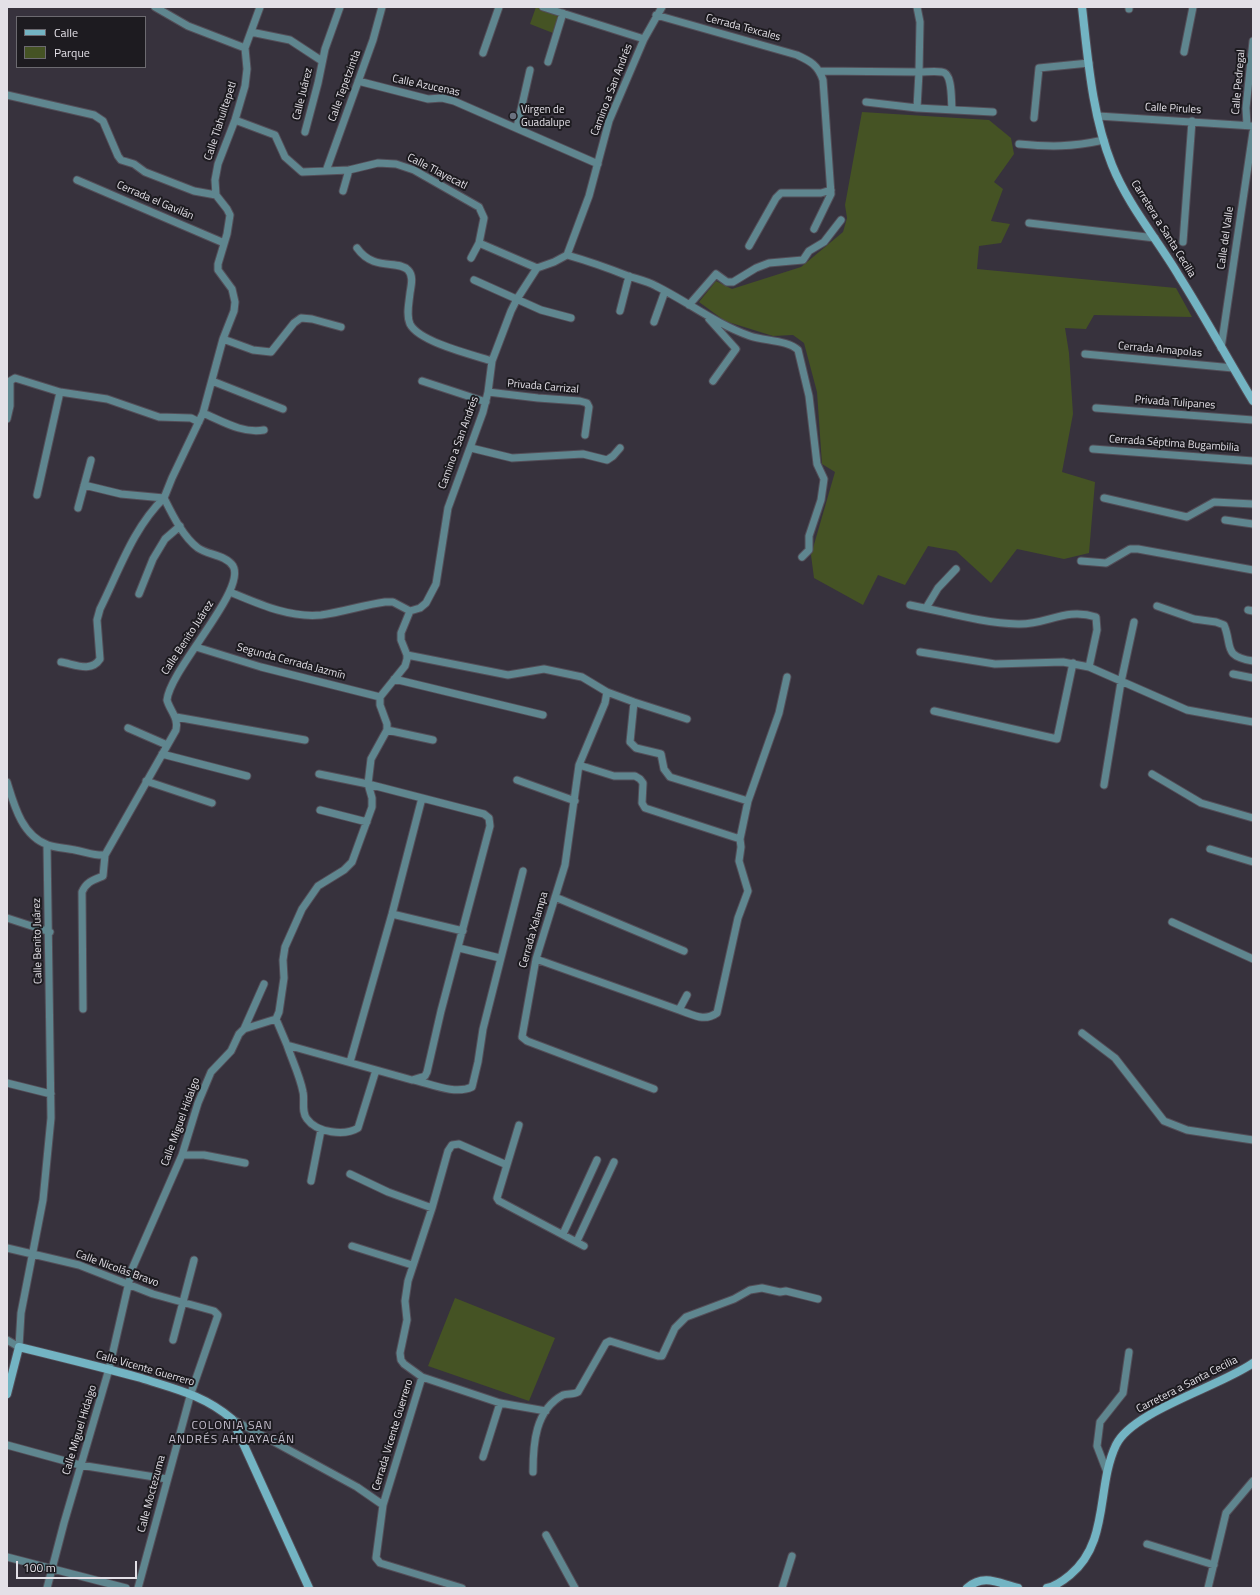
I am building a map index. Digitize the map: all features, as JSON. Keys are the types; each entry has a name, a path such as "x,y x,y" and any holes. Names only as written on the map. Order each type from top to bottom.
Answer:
{"main road":[{"name":"Carretera a Santa Cecilia","path":"1082,7 1089,63 1098,116 1112,166 1137,212 1155,238 1253,401"},
{"name":"Calle Vicente Guerrero","path":"19,1347 109,1369 191,1393 217,1406 232,1419 309,1588"},
{"name":"Calle Benito Juárez","path":"7,1394 19,1347"},
{"name":"Carretera a Santa Cecilia","path":"1047,1588 1063,1581 1074,1572 1083,1562 1090,1550 1102,1512 1108,1472 1116,1444 1125,1433 1154,1413 1253,1363"},
{"path":"967,1588 974,1582 981,1580 993,1580 1018,1588"}],"street":[{"path":"155,7 188,26 245,48"},
{"name":"Calle Tlahuiltepetl","path":"216,195 215,180 218,164 235,120 245,86 247,68 245,48 260,7"},
{"name":"Calle Juárez","path":"305,132 325,49 340,7"},
{"name":"Calle Tepetzintla","path":"326,171 373,40 382,7"},
{"path":"482,53 498,7"},
{"path":"543,7 644,39"},
{"name":"Camino a San Andrés","path":"567,255 598,164 610,121 644,39 662,7"},
{"path":"917,7 920,22 917,108"},
{"path":"1184,52 1193,7"},
{"path":"548,62 563,13"},
{"name":"Cerrada Texcales","path":"656,16 797,55 815,64 820,71"},
{"name":"Calle Juárez","path":"251,32 290,40 322,61"},
{"name":"Calle Pedregal","path":"1250,126 1246,108 1253,41"},
{"path":"1034,118 1039,68 1089,63"},
{"path":"517,127 530,70"},
{"path":"814,229 832,194 823,87 820,71 943,72 947,74 950,81 952,110"},
{"name":"Calle Azucenas","path":"358,81 428,99 442,98 454,101 517,127 598,164"},
{"path":"7,94 94,115 103,122 121,160 134,164 145,172 194,191 216,195 227,208 230,215 218,264 218,270 232,289 235,302 232,318 223,339 203,413 164,498 156,506 133,539 100,609 97,620 100,659 98,662 84,668 61,662"},
{"path":"866,102 917,108 993,112"},
{"name":"Calle Pirules","path":"1098,116 1250,126"},
{"name":"Calle Tlayecatl","path":"235,120 275,134 285,157 302,172 349,170 386,162 396,164 421,174 479,207 484,218 479,243 471,258"},
{"path":"1183,242 1192,121"},
{"name":"Calle del Valle","path":"1221,348 1253,132"},
{"path":"1019,144 1050,147 1071,147 1104,140"},
{"path":"343,191 349,170"},
{"name":"Cerrada el Gavilán","path":"77,180 224,243"},
{"path":"749,246 776,198 781,193 821,193 831,190"},
{"path":"689,305 716,274 727,282 733,282 756,268 769,264 803,260 809,251 824,242 841,220"},
{"path":"1029,223 1155,238"},
{"path":"479,243 537,268 554,262 567,255 600,264 665,291 704,315 750,336 794,345 801,356 809,396 817,464 824,480 821,500 809,536 809,550 802,557"},
{"path":"357,248 365,259 373,262 406,268 410,272 412,279 408,310 410,323 414,329 429,339 445,346 492,361"},
{"name":"Camino a San Andrés","path":"410,611 420,608 426,603 433,592 448,508 471,448 486,402 492,361 500,336 517,299 537,268"},
{"path":"620,311 629,276"},
{"path":"474,280 541,310 570,318"},
{"path":"654,322 665,291"},
{"path":"704,315 736,349 713,381"},
{"path":"223,339 253,350 266,352 274,349 294,323 301,318 312,319 341,327"},
{"name":"Cerrada Amapolas","path":"1085,354 1233,368"},
{"path":"7,419 10,406 9,385 11,378 19,378 60,392 107,399 159,417 191,418 199,422"},
{"path":"212,381 283,409"},
{"path":"422,381 486,402"},
{"path":"37,495 60,392"},
{"name":"Privada Carrizal","path":"488,392 587,403 589,407 585,435"},
{"name":"Privada Tulipanes","path":"1096,408 1253,420"},
{"path":"203,413 245,430 254,432 264,430"},
{"path":"471,448 512,458 583,454 607,460 620,448"},
{"name":"Cerrada Séptima Bugambilia","path":"1093,449 1253,461"},
{"path":"78,508 90,460"},
{"path":"84,485 121,494 164,498"},
{"path":"164,498 187,538 200,550 229,561 233,566 234,577 230,592 279,611 295,614 320,615 385,602 393,602 410,611 401,633 401,640 407,655 405,666 380,698 380,705 387,724 386,730 371,759 368,784 373,803 367,822 352,862 344,870 318,886 302,909 285,948 283,960 284,978 279,1012 276,1020 287,1045 303,1092 306,1119 321,1130 347,1133 358,1128 376,1070"},
{"path":"1104,498 1187,517 1214,502 1253,504"},
{"path":"1225,520 1253,524"},
{"path":"139,594 153,559 164,539 180,526"},
{"path":"1082,561 1106,563 1130,549 1138,548 1253,570"},
{"path":"926,608 938,588 956,569"},
{"name":"Calle Benito Juárez","path":"176,717 169,706 168,693 178,671 196,647 230,592"},
{"path":"910,605 972,618 1020,625 1031,624 1069,614 1096,617 1097,630 1089,667"},
{"path":"1157,606 1194,619 1216,622 1224,625 1228,645 1233,653 1241,659 1253,661"},
{"path":"1104,785 1121,682 1134,622"},
{"name":"Segunda Cerrada Jazmín","path":"196,647 261,667 380,698"},
{"path":"920,652 995,664 1073,663 1089,667 1187,710 1253,722"},
{"path":"407,655 508,675 544,669 582,677 607,692 686,719"},
{"path":"934,712 1057,739 1073,663"},
{"path":"1233,674 1253,678"},
{"path":"536,958 703,1018 710,1018 717,1013 738,918 748,891 739,861 741,847 740,839 748,801 779,714 787,677"},
{"path":"394,680 543,715"},
{"name":"Cerrada Xalampa","path":"607,692 605,703 579,765 565,865 536,958 522,1038 654,1090"},
{"path":"634,702 630,732 630,742 633,746 661,754 664,769 670,777 748,801"},
{"path":"83,1009 82,892 84,885 91,880 103,876 105,855 176,730 176,717 305,740"},
{"path":"128,728 167,744"},
{"path":"386,730 433,740"},
{"path":"162,754 247,776"},
{"path":"579,765 614,776 635,776 640,779 643,784 642,804 645,808 740,839"},
{"path":"319,774 368,784 484,814 489,818 490,826 459,948 441,1011 427,1072 425,1076 412,1080"},
{"path":"1152,774 1201,804 1253,818"},
{"path":"517,780 575,802"},
{"path":"146,781 212,803"},
{"path":"7,782 15,806 31,834 47,845 84,851 97,856 105,855"},
{"path":"350,1062 392,914 422,798"},
{"path":"320,810 367,822"},
{"name":"Calle Benito Juárez","path":"19,1347 21,1313 43,1200 51,1094 50,932 47,845"},
{"path":"1210,849 1253,862"},
{"path":"287,1045 412,1080 455,1090 466,1090 472,1087 478,1062 482,1029 524,871"},
{"path":"555,897 684,951"},
{"path":"392,914 463,931"},
{"path":"7,918 50,932"},
{"path":"1172,922 1253,958"},
{"path":"459,948 500,958"},
{"name":"Calle Miguel Hidalgo","path":"47,1588 80,1466 109,1369 128,1284 136,1260 182,1155 198,1103 211,1072 231,1051 239,1034 244,1029 264,984"},
{"path":"679,1010 687,995"},
{"path":"244,1029 276,1020"},
{"path":"1082,1033 1115,1058 1164,1121 1187,1130 1253,1140"},
{"path":"7,1084 51,1094"},
{"path":"519,1125 497,1194 499,1201 584,1246"},
{"path":"311,1181 321,1130"},
{"name":"Cerrada Vicente Guerrero","path":"443,1585 380,1563 376,1558 375,1553 384,1505 422,1377 404,1364 400,1353 407,1324 406,1295 412,1266 432,1208 448,1151 452,1145 459,1144 507,1165"},
{"path":"182,1155 204,1155 245,1163"},
{"path":"562,1234 597,1160"},
{"path":"577,1241 614,1162"},
{"path":"350,1174 388,1192 432,1208"},
{"path":"352,1246 412,1266"},
{"name":"Calle Nicolás Bravo","path":"7,1248 79,1265 153,1294 214,1311 218,1315"},
{"path":"173,1340 194,1260"},
{"path":"533,1472 535,1434 546,1411 562,1396 578,1392 606,1343 610,1341 615,1342 662,1356 675,1328 686,1317 734,1299 750,1290 762,1288 780,1292 786,1291 818,1299"},
{"name":"Calle Moctezuma","path":"138,1588 191,1393 218,1315"},
{"name":"Calle Vicente Guerrero","path":"7,1340 19,1347"},
{"path":"1108,1472 1097,1446 1100,1422 1122,1393 1129,1352"},
{"path":"422,1377 500,1403 546,1411"},
{"path":"483,1457 500,1403"},
{"path":"232,1419 357,1487 384,1505"},
{"path":"7,1445 80,1466 167,1479"},
{"path":"1208,1588 1226,1513 1253,1481"},
{"path":"546,1535 575,1588"},
{"path":"1147,1544 1214,1565"},
{"path":"782,1588 792,1556"},
{"path":"7,1557 126,1588"},
{"path":"443,1585 462,1588"}],"green space":[{"path":"536,7 560,16 553,33 530,24"},
{"path":"862,112 989,120 1011,138 1014,154 994,182 1003,189 991,221 1010,224 1001,243 979,246 977,269 1176,288 1192,317 1094,315 1086,329 1065,328 1069,353 1073,414 1062,472 1095,482 1089,553 1064,559 1017,549 991,583 956,551 928,546 905,585 878,575 863,605 814,578 811,555 835,472 822,464 817,392 804,343 793,335 773,336 725,321 699,302 716,281 732,289 801,267 843,232 847,218 845,205"},
{"path":"455,1298 555,1338 529,1401 428,1366"}],"place":[{"name":"Virgen de Guadalupe","path":"513,116"}],"district":[{"name":"COLONIA SAN ANDRÉS AHUAYACÁN","path":"232,1433"}]}
